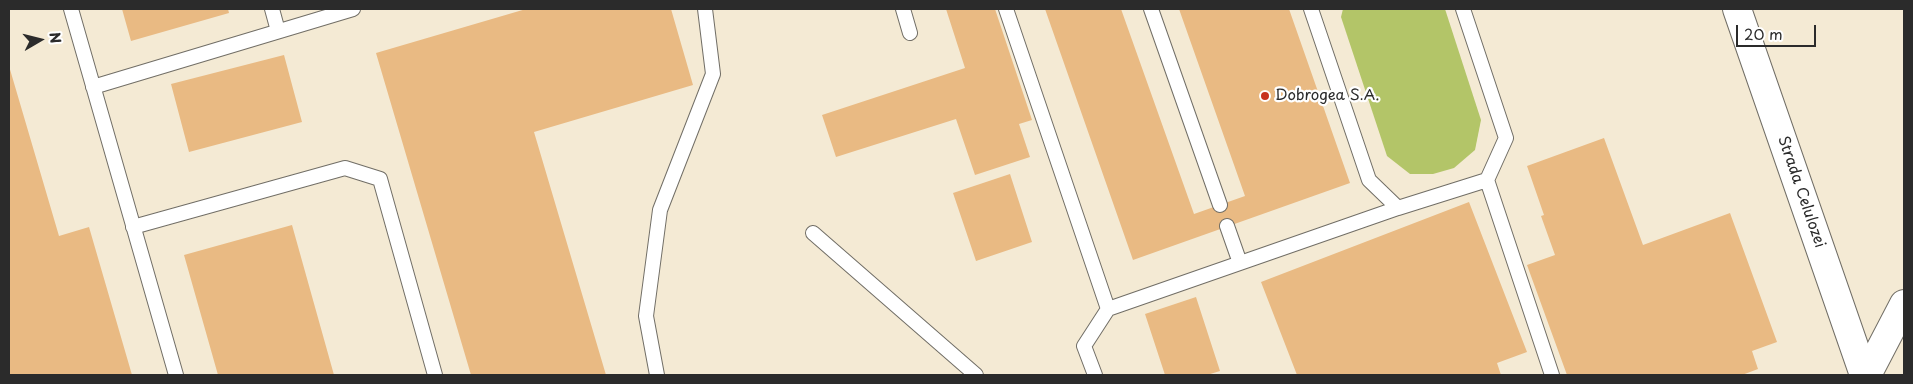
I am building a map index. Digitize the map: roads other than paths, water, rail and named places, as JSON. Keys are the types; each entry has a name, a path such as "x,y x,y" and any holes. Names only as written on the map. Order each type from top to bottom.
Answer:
{"street":[{"name":"Strada Celulozei","path":"1737,9 1866,375"},
{"path":"1866,375 1904,304"}],"lane":[{"path":"71,9 176,375"},
{"path":"272,9 278,31"},
{"path":"93,88 353,9"},
{"path":"657,375 646,316 660,210 713,74 704,9"},
{"path":"903,9 910,33"},
{"path":"1006,9 1108,309"},
{"path":"1152,9 1220,205"},
{"path":"1311,9 1369,180 1398,208"},
{"path":"1463,9 1506,138 1486,180 1552,375"},
{"path":"133,227 345,168 380,179 435,375"},
{"path":"1094,375 1084,346 1108,309 1398,208 1486,180"},
{"path":"1227,226 1240,263"},
{"path":"813,233 976,375"}],"place":[{"name":"Dobrogea S.A.","path":"1265,96"}]}
